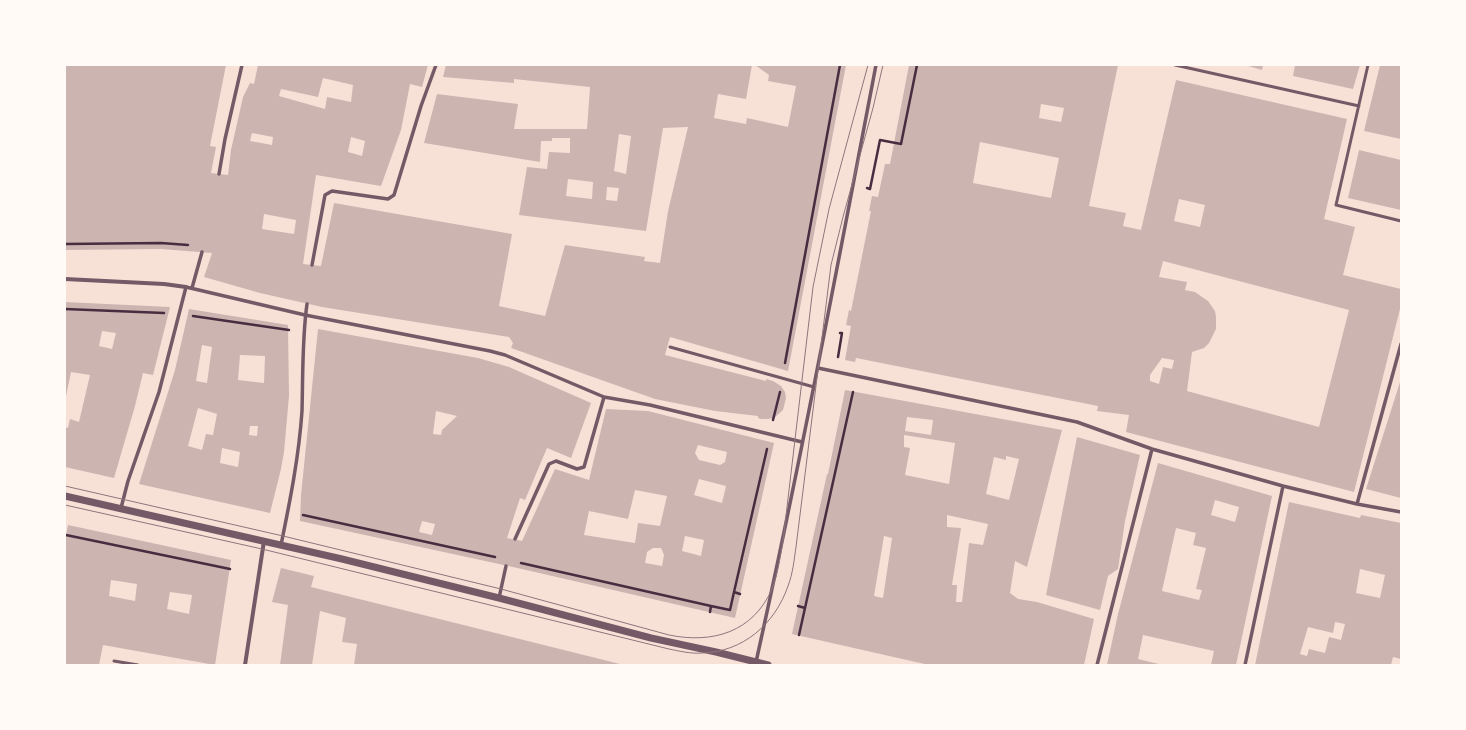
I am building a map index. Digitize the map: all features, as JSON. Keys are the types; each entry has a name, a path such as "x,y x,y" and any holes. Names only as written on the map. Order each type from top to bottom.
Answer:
{"street":[{"path":"219,174 242,65"},
{"path":"312,265 325,195 332,191 388,199 394,195 421,106 436,65"},
{"path":"756,662 783,541 818,368 876,65"},
{"path":"192,288 202,252"},
{"path":"65,279 164,284 192,288 305,315 490,351 505,355 604,397 650,405 802,442"},
{"path":"121,508 128,481 159,392 186,287"},
{"path":"281,545 292,491 302,413 306,304"},
{"path":"1357,504 1401,344"},
{"path":"818,368 1077,422 1152,449 1283,486 1357,504 1401,512"},
{"path":"515,539 549,464 556,461 577,469 584,467 604,397"},
{"path":"1097,665 1152,449"},
{"path":"1245,665 1283,486"},
{"path":"65,496 281,545 499,598 651,638 768,665"},
{"path":"245,665 264,541"},
{"path":"499,598 506,566"}],"lane":[{"path":"1175,65 1359,106"},
{"path":"1368,65 1336,205 1401,221"},
{"path":"670,347 814,387"},
{"path":"114,661 138,665"}],"path":[{"path":"774,418 840,65"},
{"path":"894,143 901,144 917,65"},
{"path":"65,244 162,243 190,245"},
{"path":"65,309 168,314"},
{"path":"187,315 288,330"},
{"path":"799,636 853,391"},
{"path":"710,612 711,606 730,610 767,449"},
{"path":"66,535 230,569"},
{"path":"734,592 740,594"},
{"path":"798,606 805,608"}],"building":[{"path":"65,65 226,65 210,146 216,147 211,173 228,175 231,150 243,97 250,83 254,84 258,65 428,65 422,87 410,84 401,130 381,186 316,175 303,264 321,266 334,203 512,234 499,306 545,316 565,245 645,257 644,261 660,263 668,211 688,127 663,128 646,231 519,215 527,167 547,169 549,152 570,153 570,138 552,138 552,141 541,141 540,162 424,143 437,94 518,104 514,129 587,129 590,87 514,79 514,83 443,77 446,65 752,65 746,99 718,94 714,118 746,124 747,118 788,127 796,86 768,81 769,75 755,65 846,65 788,371 670,337 665,355 766,381 766,379 773,381 781,386 785,392 786,398 783,410 774,418 761,419 758,418 758,416 715,411 655,399 511,348 513,343 509,337 322,307 260,293 204,277 212,253 161,249 65,250","holes":["323,78 353,85 351,102 327,97 325,109 279,96 281,89 318,97","252,133 273,137 272,145 250,141","619,134 631,136 626,174 614,171","351,137 365,141 362,156 348,152","568,179 593,182 592,199 566,196","607,187 619,188 617,201 606,200","264,214 296,220 294,234 262,229"]},
{"path":"909,65 1118,65 1089,206 1126,213 1123,226 1141,230 1176,80 1347,119 1324,219 1355,227 1343,275 1401,289 1401,305 1354,492 1126,432 1129,415 1097,411 1098,406 856,358 855,362 845,360 851,326 846,325 849,310 851,311 871,211 869,211 872,196 878,197 885,164 890,164","holes":["1041,104 1064,108 1061,122 1039,118","980,142 1059,158 1051,198 973,183","1179,199 1205,205 1200,227 1174,221","1163,261 1349,310 1319,427 1187,391 1192,352 1204,348 1209,343 1216,329 1215,311 1208,301 1195,292 1185,290 1187,282 1159,277","1162,358 1174,360 1172,369 1163,367 1159,384 1150,381 1150,375"]},
{"path":"1245,65 1263,65 1262,70"},
{"path":"1295,65 1360,65 1353,89 1293,76"},
{"path":"1380,65 1401,65 1401,139 1364,131"},
{"path":"1359,150 1401,160 1401,210 1348,198"},
{"path":"65,302 170,307 153,375 143,373 114,478 65,467 65,427 68,428 70,419 79,422 90,375 71,372 65,401","holes":["102,331 116,333 112,349 99,346"]},
{"path":"189,309 288,325 289,396 284,452 270,513 139,484 175,370","holes":["202,345 212,347 207,383 196,381","240,355 265,356 264,383 238,380","198,408 217,414 213,435 206,434 202,450 188,446","250,426 258,426 257,436 249,435","222,448 240,452 238,467 220,463"]},
{"path":"318,329 478,358 509,367 591,403 571,458 547,448 525,500 520,498 507,538 522,541 555,469 589,480 606,409 648,411 774,443 735,618 513,567 300,521 301,495","holes":["436,411 457,416 442,430 441,435 433,434","698,445 727,452 725,462 720,465 699,460 695,453","699,479 726,486 722,503 694,495","635,490 667,496 660,526 638,523 635,543 584,535 589,511 628,519","422,521 435,524 432,535 419,532","685,536 704,540 701,556 682,551","653,548 661,548 664,555 662,566 645,563 647,552"]},
{"path":"1401,379 1401,498 1366,489"},
{"path":"845,390 1062,430 1027,567 1015,561 1010,593 1018,599 1037,602 1094,619 1084,665 929,665 792,634 828,474","holes":["907,417 933,420 931,435 905,431","904,435 955,443 949,484 905,475 910,448 904,447","1006,456 1019,459 1009,500 986,494 994,457 1006,460","947,515 988,524 983,545 969,543 962,602 956,602 957,585 952,585 961,528 947,527","884,536 892,538 883,598 874,596"]},
{"path":"1077,437 1140,455 1125,521 1118,569 1108,576 1100,610 1046,595"},
{"path":"1158,463 1272,496 1236,665 1211,665 1214,651 1143,635 1138,659 1163,665 1107,665 1118,614","holes":["1215,500 1239,507 1235,522 1211,515","1176,528 1196,533 1193,545 1206,548 1196,589 1202,590 1199,600 1162,591"]},
{"path":"1289,502 1360,518 1361,515 1401,523 1401,659 1393,657 1391,665 1255,665","holes":["1360,569 1385,575 1380,598 1356,593","1335,622 1345,624 1341,640 1329,637 1325,653 1309,649 1307,656 1300,654 1308,627 1333,633"]},
{"path":"68,525 231,560 215,665 103,645 99,665 65,665 65,540","holes":["111,580 137,584 135,601 109,596","170,592 192,595 189,614 167,609"]},
{"path":"281,568 314,576 311,587 624,665 354,665 357,644 342,642 346,618 320,611 312,665 280,665 288,605 272,602"}],"tram line":[{"path":"65,486 283,536 501,589 669,635 701,638 730,632 743,625 754,616 764,604 772,589 777,571 783,541 813,287 829,209 868,65"},
{"path":"65,505 262,549 677,651 689,653 717,651 744,641 766,624 775,612 782,600 791,576 796,547 831,265 883,65"}]}
